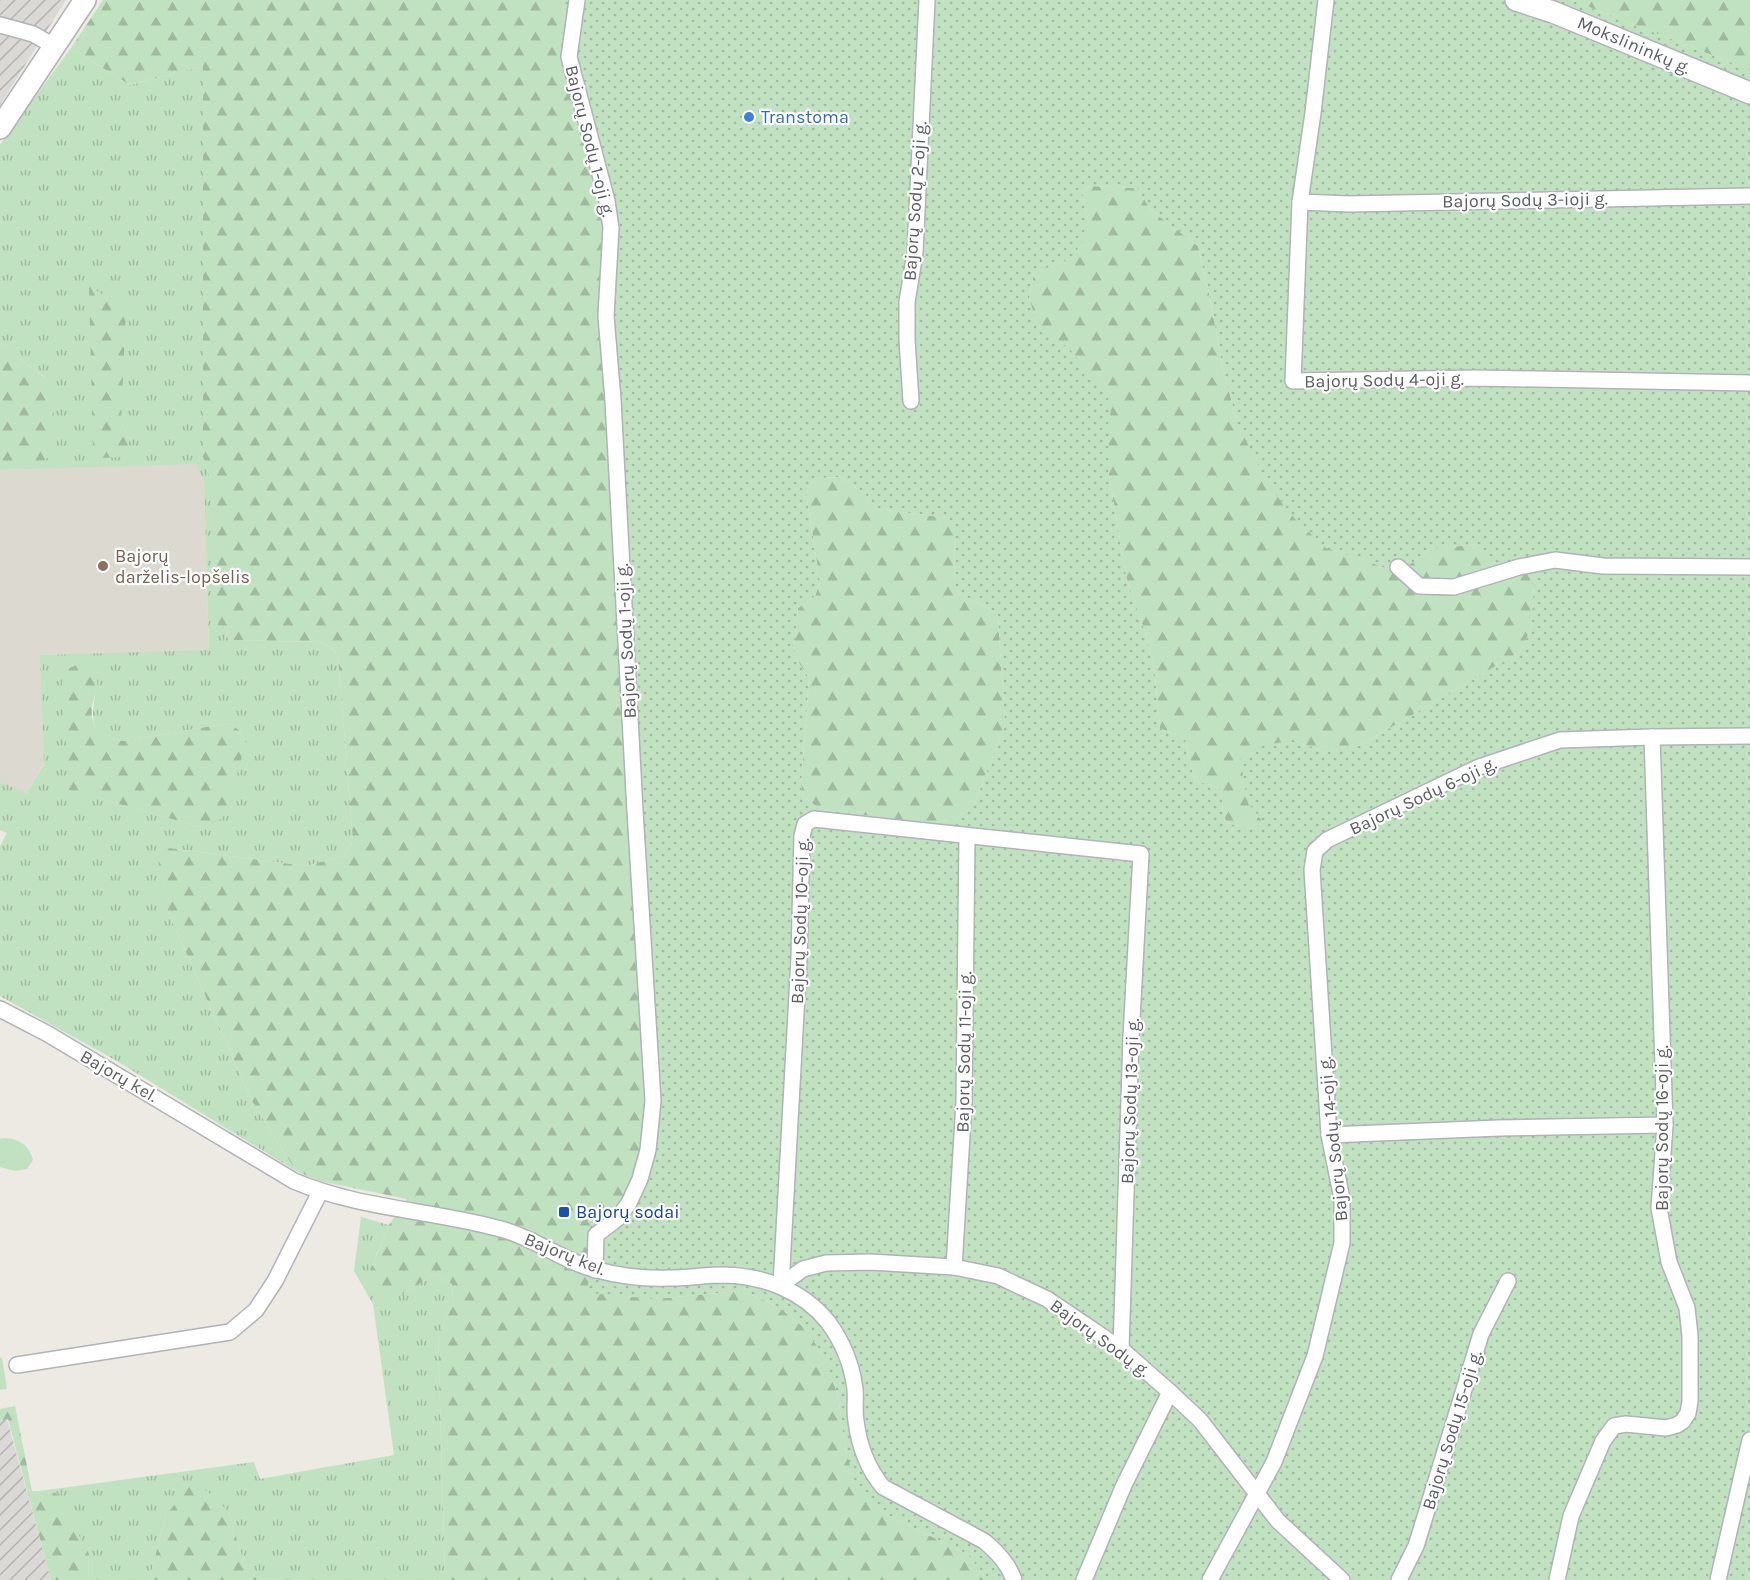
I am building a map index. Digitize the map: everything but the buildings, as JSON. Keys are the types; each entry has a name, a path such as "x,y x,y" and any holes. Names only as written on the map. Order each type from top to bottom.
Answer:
{"street":[{"path":"0,128 85,0"},
{"name":"Bajorų Sodų 1-oji g.","path":"578,0 569,57 607,201 611,228 606,316 613,400 653,1101 648,1150 640,1179 629,1203 618,1218 596,1235 595,1270"},
{"name":"Bajorų Sodų 2-oji g.","path":"911,401 907,302 915,249 927,0"},
{"name":"Bajorų Sodų 4-oji g.","path":"1326,0 1300,202 1293,381 1477,378 1750,383"},
{"name":"Mokslininkų g.","path":"1516,0 1553,12 1750,93"},
{"path":"0,24 33,34 54,46"},
{"name":"Bajorų Sodų 3-ioji g.","path":"1300,202 1349,204 1750,196"},
{"path":"1398,567 1419,586 1454,587 1519,567 1555,560 1603,566 1750,567"},
{"name":"Bajorų Sodų 6-oji g.","path":"1316,851 1327,840 1479,767 1560,740 1653,736 1750,736"},
{"name":"Bajorų Sodų 16-oji g.","path":"1557,1580 1571,1516 1609,1431 1614,1426 1626,1424 1666,1428 1677,1425 1688,1413 1690,1401 1690,1336 1687,1308 1669,1262 1659,1208 1665,1125 1653,736"},
{"name":"Bajorų Sodų 10-oji g.","path":"781,1285 799,958 802,836 805,824 814,819 1141,854"},
{"name":"Bajorų Sodų 11-oji g.","path":"954,1267 964,1101 967,837"},
{"name":"Bajorų Sodų 14-oji g.","path":"1210,1580 1274,1462 1315,1356 1342,1243 1342,1199 1329,1135 1312,870 1316,851"},
{"name":"Bajorų Sodų 13-oji g.","path":"1121,1349 1131,1037 1141,854"},
{"name":"Bajorų kel.","path":"0,1009 78,1052 294,1180 320,1192 349,1200 504,1229 595,1270 626,1276 669,1278 723,1275 752,1277 781,1285 808,1302 828,1322 842,1344 851,1369 855,1390 856,1421 864,1453 872,1473 883,1488 984,1541 998,1553 1014,1580"},
{"path":"1329,1135 1499,1128 1665,1125"},
{"path":"17,1365 230,1332 256,1310 275,1281 320,1192"},
{"name":"Bajorų Sodų g.","path":"781,1285 802,1269 826,1263 870,1262 954,1267 998,1276 1047,1299 1121,1349 1200,1420 1278,1521 1342,1580"},
{"name":"Bajorų Sodų 15-oji g.","path":"1399,1580 1416,1546 1481,1334 1508,1281"},
{"path":"1084,1580 1124,1485 1170,1392"},
{"path":"1718,1580 1750,1440"}],"shaded area":[{"path":"0,0 66,0 0,105"},
{"name":"Bajorų darželis-lopšelis","path":"196,463 204,481 209,651 41,655 44,763 27,794 0,782 0,470"},
{"path":"7,1419 51,1580 0,1580 0,1421"}],"green space":[{"path":"103,0 564,0 561,43 599,193 603,223 604,258 599,310 636,952 648,1102 636,1175 627,1192 614,1208 655,1299 737,1291 758,1297 781,1309 801,1325 821,1350 838,1395 846,1452 882,1512 967,1554 989,1580 439,1580 445,1577 438,1335 453,1304 452,1284 435,1274 391,1300 380,1297 370,1271 389,1225 407,1199 319,1181 296,1171 252,1101 165,905 158,878 159,856 169,848 306,866 343,856 353,841 338,657 333,649 319,642 229,640 214,619 211,481 203,457 203,66 130,85 71,48"},
{"path":"564,0 1571,0 1750,70 1750,1580 989,1580 967,1554 882,1512 856,1485 846,1452 838,1395 821,1351 801,1325 781,1309 758,1297 737,1291 655,1299 588,1293 591,1214 614,1208 627,1192 636,1175 648,1102 636,952 599,310 604,232 597,181 563,63 561,43","holes":["1090,186 1137,188 1151,210 1198,246 1223,368 1237,422 1266,482 1295,519 1326,548 1363,559 1397,573 1432,549 1478,544 1491,563 1535,570 1531,629 1520,652 1361,745 1325,752 1293,740 1261,746 1240,759 1248,803 1263,822 1253,829 1226,823 1220,788 1195,781 1185,739 1160,728 1154,667 1145,632 1127,581 1108,469 1111,401 1068,347 1039,331 1029,298 1034,273 1070,259 1087,236 1082,192","841,477 866,495 878,509 948,518 954,524 955,586 959,594 998,615 1005,725 974,805 956,819 930,823 821,810 803,796 801,785 809,678 795,657 794,646 798,608 815,596 820,582 806,493 815,478"]},
{"path":"1571,0 1750,0 1750,70"},
{"path":"71,48 130,85 203,66 203,457 211,481 229,640 319,642 333,649 338,657 353,841 343,856 306,866 169,848 165,905 252,1101 296,1171 115,1060 0,996 0,846 7,833 0,830 0,782 27,793 44,764 40,655 209,650 204,481 196,464 0,470 0,463 39,463 44,376 0,343 0,145","holes":["121,422 129,442 93,453","97,681 93,713 96,730 102,736 126,741 229,723 239,730 246,743 200,827 70,790"]},
{"path":"1090,186 1137,188 1151,210 1198,246 1223,368 1237,422 1363,559 1397,573 1432,549 1478,544 1535,570 1531,629 1520,652 1361,745 1325,752 1293,740 1248,803 1263,822 1253,829 1226,823 1220,788 1195,781 1185,739 1160,728 1154,667 1145,632 1127,581 1108,469 1107,448 1068,347 1039,332 1029,298 1034,273 1070,259 1086,212 1082,192"},
{"path":"89,286 126,309 121,422 129,442 125,457 102,458 93,453"},
{"path":"0,343 43,376 49,386 54,417 52,438 49,457 39,463 0,463"},
{"path":"841,477 866,495 878,509 948,518 954,524 955,585 959,594 998,615 1005,725 974,805 956,819 930,823 821,810 803,796 801,785 809,678 795,657 794,646 798,608 815,596 820,582 806,493 815,478"},
{"path":"82,663 96,677 93,723 100,733 111,739 126,741 229,723 239,730 246,743 225,815 213,825 200,827 69,790 62,684 67,669"},
{"path":"0,1139 19,1141 29,1150 33,1160 27,1169 15,1171 0,1167"},
{"path":"361,1217 389,1225 370,1271 402,1295 435,1274 452,1284 453,1304 438,1335 445,1577 439,1580 257,1578 245,1567 229,1512 166,1515 149,1580 88,1580 89,1554 32,1492 254,1462 260,1479 394,1455 373,1304 354,1271"},
{"path":"0,1358 2,1358 7,1389 0,1390"},
{"path":"15,1406 32,1491 56,1493 89,1554 88,1580 51,1580 8,1419 0,1421 0,1409"},
{"path":"200,1485 229,1512 245,1567 257,1578 312,1580 149,1580 166,1515 189,1487"}],"place":[{"name":"Transtoma","path":"749,117"},
{"name":"Bajorų darželis-lopšelis","path":"103,566"},
{"name":"Bajorų sodai","path":"564,1212"}]}
